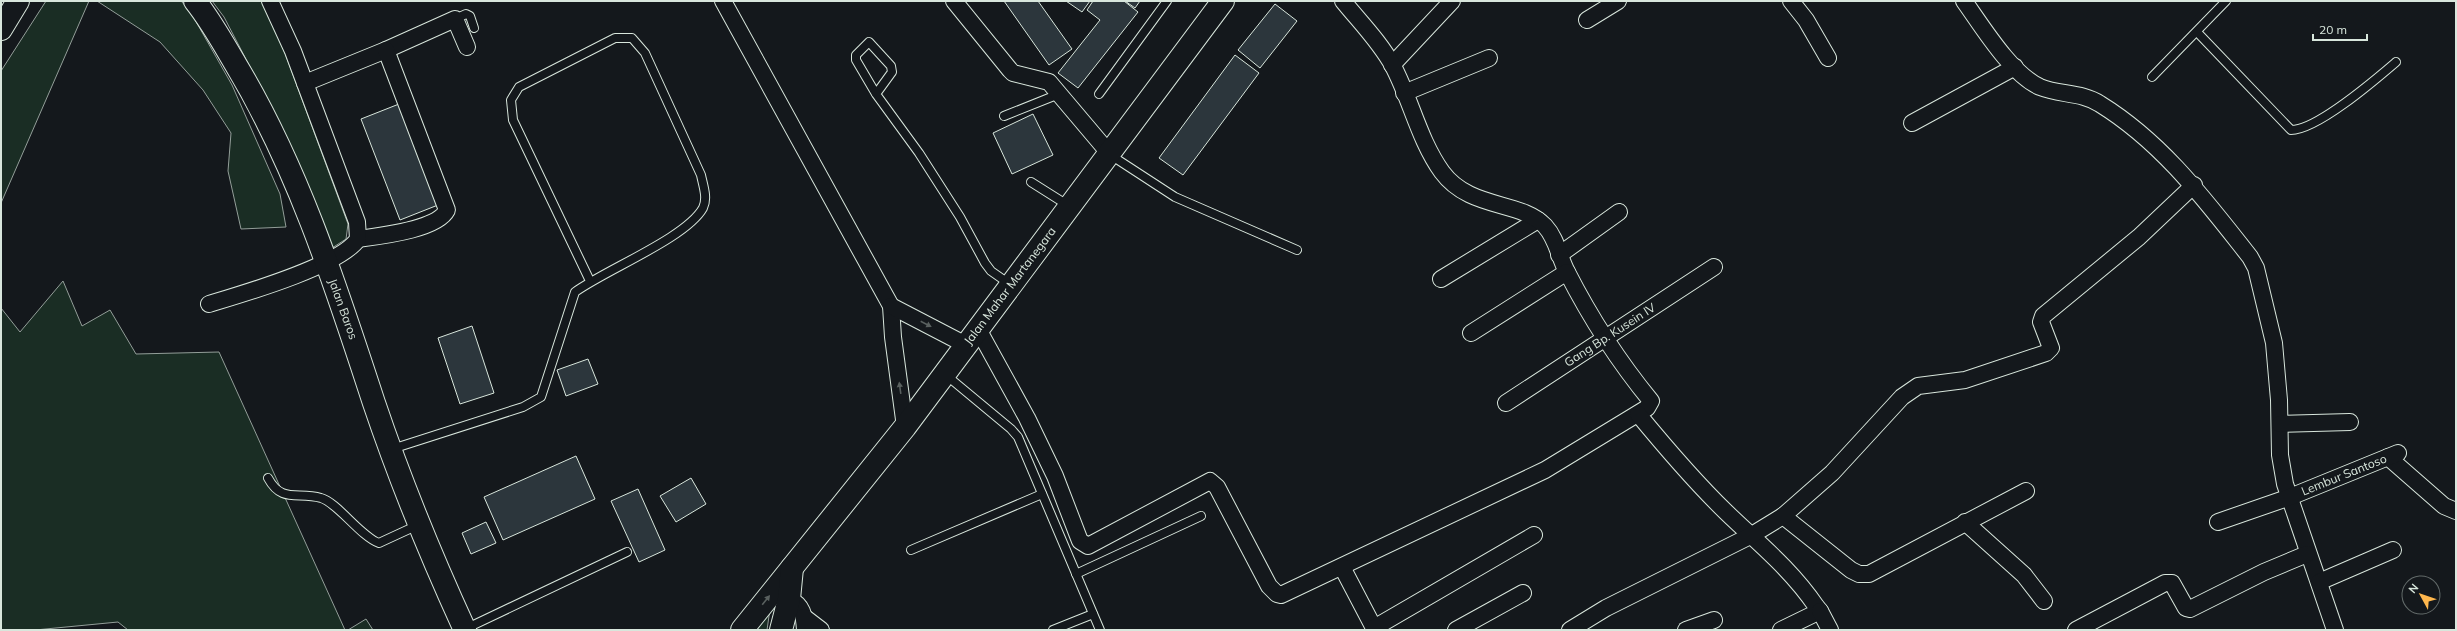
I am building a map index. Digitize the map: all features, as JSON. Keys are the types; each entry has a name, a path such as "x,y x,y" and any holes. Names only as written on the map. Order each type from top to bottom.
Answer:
{"main road":[{"path":"1,29 18,1"},
{"name":"Jalan Baros","path":"195,1 206,15 257,100 290,167 326,261 420,524 465,629"},
{"name":"Jalan Mahar Martanegara","path":"742,630 905,427 1223,1"},
{"path":"781,630 789,599 792,568"}],"street":[{"path":"270,1 305,83 357,222 358,239"},
{"path":"723,1 891,306 893,337 905,427"},
{"path":"954,1 1013,73 1048,81 1109,153"},
{"path":"891,306 972,337 1027,418 1055,476 1077,537 1084,544 1088,546 1210,481 1217,487 1269,586 1277,594 1284,594 1545,470 1647,408 1651,401 1606,339 1567,272 1551,233 1531,215 1476,198 1452,182 1431,156 1392,65 1382,48 1343,1"},
{"path":"1392,65 1452,1"},
{"path":"1587,20 1618,1"},
{"path":"1792,1 1806,20 1828,58"},
{"path":"1964,1 2015,67 2038,86 2049,90 2080,95 2100,103 2136,129 2194,185 2250,257 2256,268 2274,343 2280,424 2280,455 2290,498 2307,554 2319,582 2331,629"},
{"path":"305,83 386,50 455,19 467,47"},
{"path":"209,304 274,284 326,261 350,248 358,239 412,230 443,216 447,210 386,50"},
{"path":"1404,94 1489,58"},
{"path":"1912,123 2015,67"},
{"path":"1570,630 1606,608 1752,535 1783,516 1832,473 1909,391 1918,386 1965,380 2049,351 2051,348 2041,322 2043,316 2140,237 2194,185"},
{"path":"1559,255 1619,212"},
{"path":"1441,279 1538,220"},
{"name":"Gang Bp. Kusein IV","path":"1506,403 1714,267"},
{"path":"1471,333 1567,272"},
{"path":"1638,414 1688,472 1726,512 1791,573 1820,612 1830,630"},
{"path":"2280,424 2350,422"},
{"name":"Lembur Santoso","path":"2218,522 2290,498 2393,455 2444,506 2456,511"},
{"path":"1783,516 1851,570 1869,574 2026,491"},
{"path":"1965,522 2024,574 2044,601"},
{"path":"1342,567 1374,629 1534,535"},
{"path":"2319,582 2393,550"},
{"path":"2076,630 2165,583 2174,585 2186,608 2190,609 2264,572 2307,554"},
{"path":"1456,630 1523,593"},
{"path":"789,599 798,602 805,623 820,630"},
{"path":"1781,630 1820,612"},
{"path":"1686,630 1714,620"}],"lane":[{"path":"1099,94 1167,1"},
{"path":"2152,77 2226,1"},
{"path":"455,19 466,14 470,16 474,28"},
{"path":"2197,32 2291,130 2308,128 2368,86 2396,62"},
{"path":"392,449 524,407 541,397 575,292 590,281 682,230 703,207 705,192 701,175 645,53 632,38 615,38 519,87 511,100 513,120 590,281"},
{"path":"876,94 892,72 891,66 870,42 855,57 876,94 919,152 964,224 985,263 991,271 1011,286"},
{"path":"1004,116 1059,94"},
{"path":"1109,153 1175,197 1297,250"},
{"path":"1031,182 1069,206"},
{"path":"945,374 1011,429 1018,437 1100,630"},
{"path":"268,478 273,487 280,494 323,498 379,543 420,524"},
{"path":"911,550 1042,494"},
{"path":"1076,574 1201,516"},
{"path":"465,629 627,552"},
{"path":"1053,630 1093,614"}],"green space":[{"path":"46,1 89,1 1,203 1,71"},
{"path":"97,1 181,1 190,11 232,85 280,194 286,227 241,229 228,171 231,133 203,90 160,42"},
{"path":"212,1 263,1 272,18 348,224 346,239 332,248 273,111 224,17"},
{"path":"63,281 82,326 110,310 136,354 219,352 345,630 128,630 118,622 35,630 1,630 1,308 20,332"},
{"path":"770,609 767,630 751,630"},
{"path":"366,619 373,630 348,630"}],"building":[{"path":"1004,1 1038,1 1072,49 1049,65"},
{"path":"1066,1 1090,1 1082,12"},
{"path":"1093,1 1124,1 1138,12 1078,88 1058,73 1100,20 1087,10"},
{"path":"1125,1 1140,1 1135,8"},
{"path":"1275,4 1297,21 1260,68 1238,50"},
{"path":"1235,55 1259,73 1183,175 1159,158"},
{"path":"399,104 438,205 400,220 361,119"},
{"path":"1033,114 1053,155 1012,174 993,133"},
{"path":"472,326 494,393 460,404 438,338"},
{"path":"588,359 598,384 566,396 557,370"},
{"path":"576,456 595,499 503,540 484,497"},
{"path":"691,478 706,504 676,522 660,496"},
{"path":"638,489 665,550 639,562 611,501"},
{"path":"486,522 496,543 471,554 462,533"}]}
